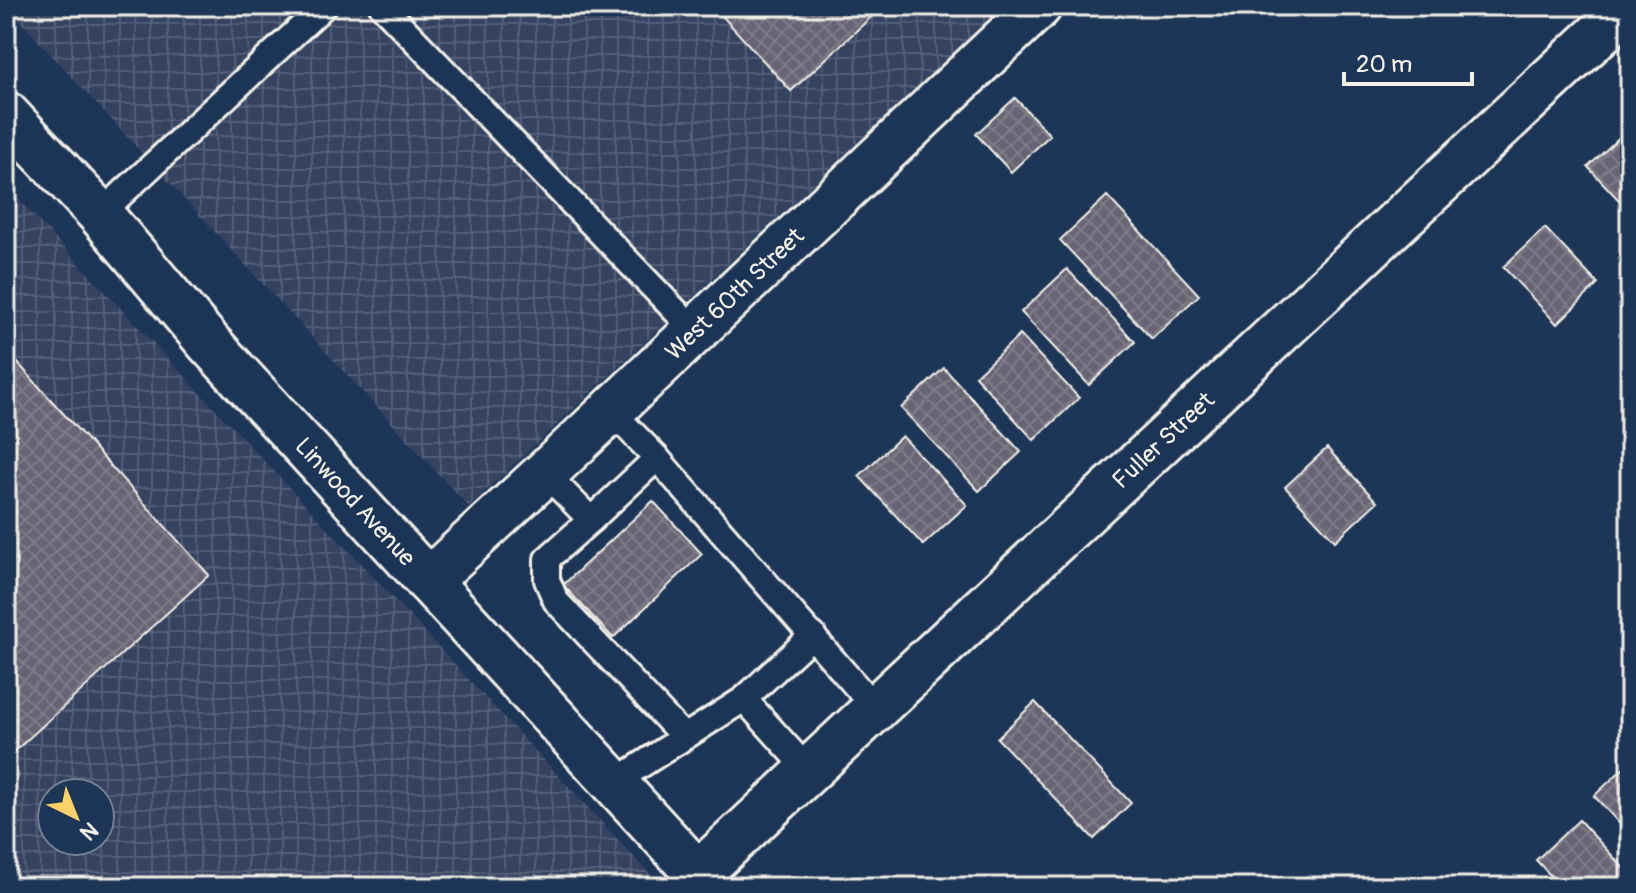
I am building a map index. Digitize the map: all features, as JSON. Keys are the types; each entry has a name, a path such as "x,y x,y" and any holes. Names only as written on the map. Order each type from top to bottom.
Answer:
{"street":[{"name":"West 60th Street","path":"428,581 1039,6"},
{"name":"Fuller Street","path":"704,881 809,771 1629,6"},
{"name":"Linwood Avenue","path":"6,114 100,214 209,343 704,881"}],"lane":[{"path":"100,214 324,6"},
{"path":"382,6 694,330"},
{"path":"610,410 657,458 876,709"},
{"path":"657,458 547,559 547,580 556,601 684,737"},
{"path":"545,473 591,520"},
{"path":"613,783 744,699 813,635"},
{"path":"744,699 809,771"}],"shaded area":[{"path":"6,6 1003,6 469,507"},
{"path":"6,186 393,598 662,887 6,887"}],"building":[{"path":"713,6 883,6 791,91"},
{"path":"1015,98 1050,135 1011,172 976,134"},
{"path":"1630,127 1630,212 1588,167"},
{"path":"1107,196 1199,295 1152,339 1060,240"},
{"path":"1545,228 1598,284 1557,324 1503,267"},
{"path":"1067,269 1135,342 1089,385 1021,312"},
{"path":"1020,335 1079,398 1034,440 975,376"},
{"path":"6,350 209,575 6,759"},
{"path":"944,368 1021,452 979,491 901,408"},
{"path":"902,436 967,505 923,545 859,476"},
{"path":"1327,448 1377,502 1335,541 1285,487"},
{"path":"653,501 702,554 613,638 563,585"},
{"path":"1035,702 1131,803 1094,839 997,738"},
{"path":"1630,762 1630,835 1594,796"},
{"path":"1579,820 1630,875 1630,887 1561,887 1536,860"}]}
